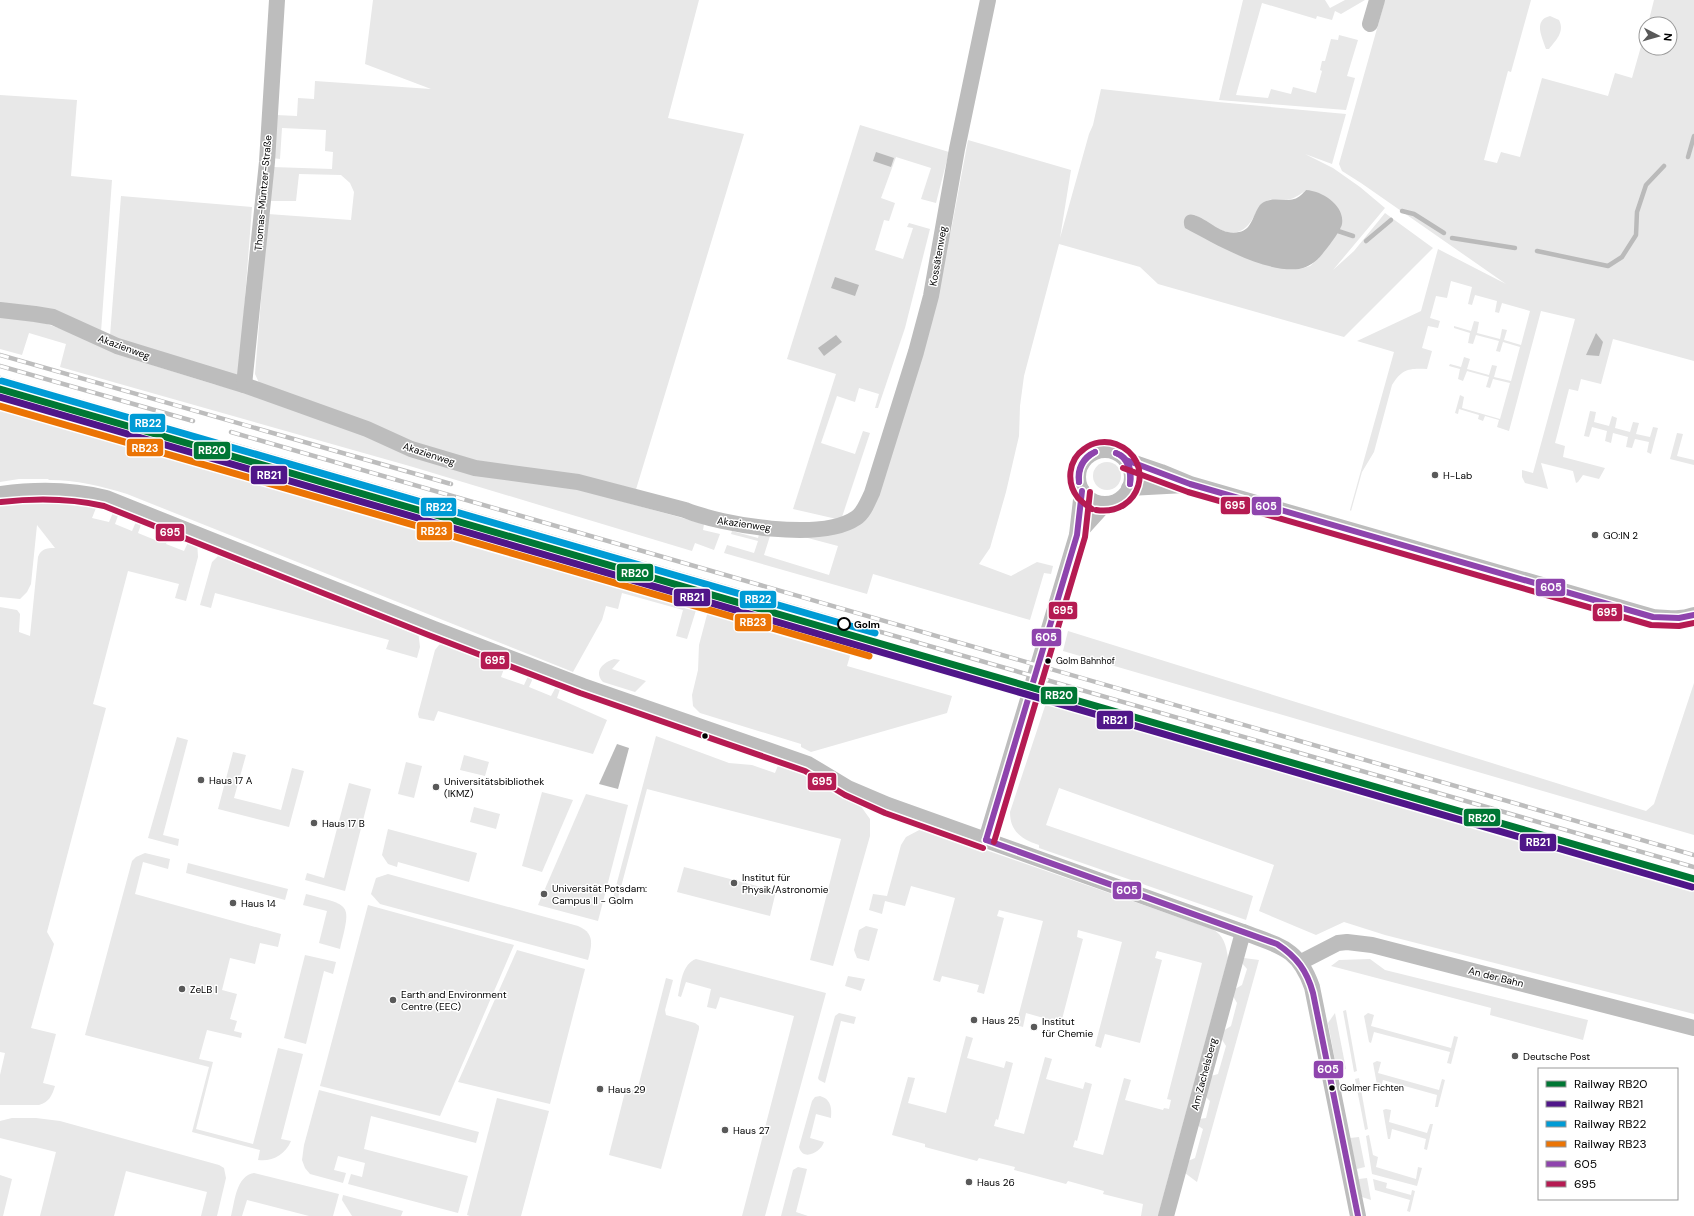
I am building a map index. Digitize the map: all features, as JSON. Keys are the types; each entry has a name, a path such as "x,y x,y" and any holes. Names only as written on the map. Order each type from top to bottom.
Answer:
{"street":[{"name":"Thomas-Müntzer-Straße","path":"244,385 267,162 277,0"},
{"name":"Kossätenweg","path":"866,506 872,493 916,352 931,296 957,148 988,0"},
{"path":"1370,24 1376,0"},
{"name":"Akazienweg","path":"0,310 35,314 52,318 117,346 244,385 367,429 411,449 475,468 578,482 685,510 700,516 727,522 768,528 794,530 825,529 844,524 857,518 866,506"},
{"path":"1105,504 1092,500 1082,491 1079,485 1079,471 1081,464 1091,454 1106,450 1113,451 1126,460 1190,484 1653,617 1671,619 1694,615"},
{"path":"1077,536 1105,504 1119,499 1129,488 1132,473 1126,460"},
{"path":"1129,488 1190,484"},
{"path":"0,494 50,490 75,492 106,498 434,629 583,686 808,764 848,788 881,802 1277,944 1290,951 1301,962 1307,973 1316,1004 1358,1216"},
{"path":"986,840 1077,536 1082,491"},
{"name":"Am Zachelsberg","path":"1166,1216 1243,932"},
{"name":"An der Bahn","path":"1301,962 1338,943 1347,942 1372,945 1694,1028"}],"shaded area":[{"path":"373,0 699,0 668,118 744,134 634,496 475,468 260,385 255,374 268,214 351,220 354,192 350,183 341,175 299,174 296,201 269,201 272,167 332,169 333,152 325,151 326,130 282,128 280,159 272,158 276,115 297,116 298,98 314,99 315,81 431,89 365,64"},
{"path":"1243,0 1325,0 1330,8 1345,0 1365,0 1341,14 1335,11 1332,20 1317,16 1316,19 1262,3 1236,95 1268,98 1271,89 1291,94 1293,87 1316,93 1322,71 1320,70 1322,61 1325,61 1331,39 1338,40 1339,35 1358,40 1347,76 1355,78 1346,110 1219,100"},
{"path":"1385,0 1531,0 1511,72 1508,71 1484,160 1497,163 1501,152 1520,157 1542,78 1608,96 1615,73 1632,78 1638,56 1678,56 1678,16 1650,16 1654,0 1694,0 1694,361 1613,339 1601,384 1581,379 1578,391 1569,389 1555,443 1565,446 1563,457 1605,468 1599,479 1583,475 1576,483 1573,471 1541,463 1548,489 1525,483 1522,477 1522,470 1533,473 1575,319 1541,311 1509,431 1497,427 1499,420 1485,416 1483,421 1478,419 1479,415 1459,409 1458,414 1455,413 1460,395 1464,397 1462,408 1500,419 1510,383 1493,379 1490,388 1486,387 1489,377 1467,371 1463,381 1458,379 1460,369 1449,366 1450,364 1461,367 1464,357 1470,359 1467,369 1489,375 1492,365 1497,366 1494,377 1511,381 1520,347 1503,342 1500,352 1496,351 1499,341 1476,335 1473,344 1468,343 1470,333 1454,328 1454,326 1471,331 1474,321 1479,322 1477,333 1500,339 1502,329 1507,330 1504,340 1521,345 1530,311 1502,303 1499,313 1495,312 1497,301 1475,295 1472,305 1468,304 1472,287 1451,281 1447,298 1436,296 1430,318 1440,321 1438,328 1428,326 1422,348 1432,351 1427,369 1411,369 1406,371 1399,376 1392,385 1374,452 1362,472 1351,511 1350,510 1394,352 1357,341 1421,311 1438,249 1506,284 1342,171 1339,164"},
{"path":"1550,16 1559,20 1561,28 1557,39 1549,49 1546,49 1540,30 1540,25 1545,18"},
{"path":"1101,89 1346,114 1332,164 1305,154 1333,168 1360,187 1385,208 1333,270 1354,251 1385,213 1433,248 1344,337 1158,284 1140,267 1059,244 1024,376 1020,406 1019,436 1006,492 990,548 979,564 1011,576 1037,562 1053,566 1051,574 1044,573 1030,620 873,574 867,594 724,553 727,545 754,553 758,541 731,534 732,531 758,538 761,527 857,518 951,231 968,140 1071,170 1060,238 1089,134 1093,125","holes":["1306,190 1341,227 1318,259 1310,266 1300,269 1291,269 1244,257 1193,214 1217,228 1233,233 1247,227 1264,202 1269,200 1282,201 1290,199","770,536 804,537 838,546 829,575 764,555"]},
{"path":"0,95 77,100 71,176 112,180 101,332 0,304"},
{"path":"860,125 949,152 936,203 921,199 931,168 896,157 881,198 895,203 889,221 884,220 875,250 903,259 913,228 907,227 909,223 930,229 905,328 878,408 875,408 879,394 859,388 855,402 837,396 821,443 855,454 863,431 870,433 841,520 793,509 836,374 787,359"},
{"path":"876,152 894,158 891,167 873,161"},
{"path":"1306,190 1319,193 1332,201 1340,211 1342,224 1328,248 1316,261 1306,267 1299,269 1285,269 1271,267 1255,262 1211,242 1185,228 1184,225 1186,216 1191,214 1200,217 1227,232 1233,233 1244,231 1250,224 1258,207 1264,202 1268,200 1294,199 1299,197"},
{"path":"121,196 252,207 239,376 110,336"},
{"path":"835,277 859,285 855,296 831,288"},
{"path":"0,317 38,321 85,337 152,365 213,384 270,399 328,420 704,524 703,530 720,534 714,550 695,543 692,551 413,467 60,367 66,344 29,333 22,355 0,349"},
{"path":"1596,333 1603,342 1599,356 1586,355"},
{"path":"836,335 842,342 824,356 818,348"},
{"path":"0,401 698,604 687,639 676,636 683,610 622,593 618,609 606,606 602,620 573,672 127,494 88,484 48,479 19,479 0,482"},
{"path":"1590,411 1596,412 1594,422 1609,426 1612,416 1617,418 1615,428 1630,432 1633,422 1639,423 1636,434 1650,437 1653,427 1658,428 1651,454 1647,452 1649,442 1635,439 1632,448 1626,447 1628,437 1613,433 1611,443 1605,441 1607,431 1592,427 1589,437 1584,436"},
{"path":"1677,433 1683,434 1677,456 1694,460 1694,465 1670,459"},
{"path":"1107,462 1117,466 1121,476 1117,486 1107,490 1097,486 1093,476 1097,466"},
{"path":"39,497 73,499 98,503 92,518 109,522 115,508 120,510 115,524 132,531 138,517 143,519 138,533 160,542 166,528 172,531 166,544 184,551 190,538 197,541 198,557 186,601 175,598 179,584 128,571 93,704 106,708 47,932 54,944 31,1028 56,1034 43,1083 55,1086 50,1098 39,1105 0,1105 0,1075 5,1053 0,1052 0,607 17,610 20,614 19,632 30,636 38,557 44,550 55,548 37,525 31,584 27,592 20,599 0,597 0,504 38,501"},
{"path":"223,551 418,630 420,647 417,658 386,649 389,640 215,593 211,608 200,605 212,562"},
{"path":"709,607 852,649 847,666 952,696 947,713 811,752 801,747 801,744 700,713 693,706 692,695 698,670 699,645"},
{"path":"1068,631 1646,811 1654,804 1694,683 1694,835 1063,651"},
{"path":"443,643 505,666 501,677 524,685 529,674 534,676 529,687 551,696 557,685 561,686 557,698 607,720 593,754 438,711 434,721 419,718 418,714 435,650"},
{"path":"614,659 620,660 612,669 646,681 635,692 603,682 600,678 599,671 603,665"},
{"path":"1047,700 1694,885 1694,1014 1385,935 1344,922 1316,935 1259,911 1274,865 1059,788 1046,825 1253,896 1246,920 1039,848 1039,845 1018,834 1012,825 1010,812"},
{"path":"656,736 729,763 752,765 775,773 779,763 797,770 860,805 870,819 870,836 833,966 810,960 841,839 647,789 616,906 611,905"},
{"path":"177,737 188,740 163,835 179,839 178,846 148,838"},
{"path":"617,744 629,748 618,789 599,784"},
{"path":"233,752 246,755 234,798 281,810 292,768 304,771 289,827 218,809"},
{"path":"464,755 489,762 485,776 460,770"},
{"path":"406,762 422,766 414,798 398,794"},
{"path":"349,783 371,789 345,891 305,880 307,873 324,878"},
{"path":"542,792 573,800 542,872 522,866"},
{"path":"586,794 628,805 598,921 538,905"},
{"path":"474,807 500,814 496,829 470,822"},
{"path":"923,828 1212,929 1222,937 1228,958 1158,1216 1141,1216 1143,1204 1103,1194 1104,1191 1068,1181 1066,1184 1014,1170 1015,1167 979,1158 977,1161 925,1147 925,1144 892,1135 908,1077 915,1078 908,1103 946,1113 966,1036 973,1038 967,1058 1004,1068 1006,1061 1013,1063 998,1120 996,1119 994,1126 1024,1134 1045,1057 1052,1059 1046,1079 1083,1089 1085,1082 1092,1084 1077,1141 1075,1140 1073,1147 1103,1155 1124,1078 1131,1080 1125,1100 1163,1110 1164,1108 1169,1109 1171,1100 1167,1099 1202,963 1157,951 1155,958 1162,960 1140,1043 1105,1034 1101,1048 1095,1046 1122,942 1078,930 1077,937 1083,939 1061,1023 1026,1013 1023,1027 1016,1025 1043,921 999,910 997,916 1004,918 984,994 977,992 979,985 942,976 940,982 933,980 955,898 911,886 905,906 885,901 882,914 869,910 873,894 887,896 901,845 906,837"},
{"path":"388,829 477,853 469,882 398,862 397,867 388,864 382,855"},
{"path":"145,853 170,859 168,869 143,862 135,894 281,934 278,947 260,943 255,964 230,958 222,990 237,994 230,1019 237,1021 234,1031 242,1033 241,1038 207,1030 199,1059 213,1062 196,1129 253,1144 278,1048 303,1054 281,1139 291,1141 282,1154 273,1159 258,1160 260,1150 192,1132 209,1067 85,1035 132,861 136,857"},
{"path":"188,863 288,889 285,900 186,873"},
{"path":"684,867 776,891 770,916 677,892"},
{"path":"388,874 578,926 590,936 591,949 588,960 380,904 371,894 376,878"},
{"path":"306,894 332,901 340,904 344,908 346,922 340,949 319,943 327,911 303,905"},
{"path":"368,905 514,945 440,1116 320,1086"},
{"path":"866,926 878,929 869,961 857,958 854,950 859,930"},
{"path":"517,950 585,969 550,1104 458,1082"},
{"path":"305,955 336,962 333,974 324,971 306,1044 284,1038"},
{"path":"1244,958 1259,960 1197,1182 1185,1173 1188,1161 1195,1158 1203,1129 1197,1125 1199,1119 1206,1118 1210,1101 1205,1096 1211,1076 1218,1074 1226,1046 1221,1038 1223,1031 1231,1026 1237,1003 1233,996 1235,989 1242,985 1247,969 1242,963"},
{"path":"696,959 826,993 765,1216 742,1216 794,1016 720,997 716,1009 707,1007 711,989 686,982 681,997 678,996 685,969 691,961"},
{"path":"1370,959 1385,970 1588,1020 1583,1040 1490,1015 1491,1008 1331,966 1339,960"},
{"path":"848,976 865,979 861,991 845,986"},
{"path":"666,978 673,980 665,1010 666,1015 695,1023 699,1026 699,1029 661,1169 609,1155 626,1088 637,1091"},
{"path":"1346,1010 1357,1071 1354,1072 1343,1011"},
{"path":"839,1013 856,1017 854,1024 841,1021 825,1083 818,1078 835,1016"},
{"path":"1335,1013 1346,1069 1337,1071 1328,1023"},
{"path":"1368,1013 1374,1015 1371,1026 1451,1048 1454,1036 1458,1037 1451,1064 1447,1063 1450,1052 1374,1032 1371,1043 1369,1042 1364,1016"},
{"path":"1377,1061 1381,1062 1378,1073 1439,1090 1442,1079 1445,1080 1438,1107 1435,1107 1437,1095 1383,1080 1380,1091 1378,1090 1373,1063"},
{"path":"1359,1078 1368,1129 1365,1130 1355,1079"},
{"path":"319,1090 479,1132 476,1143 371,1116 364,1149 468,1176 458,1213 348,1184 351,1174 362,1177 365,1163 338,1156 334,1170 346,1173 343,1183 310,1174 305,1168 302,1160 304,1145"},
{"path":"815,1097 824,1097 830,1104 831,1118 816,1114 810,1138 824,1142 816,1152 808,1155 801,1152 799,1147 812,1101"},
{"path":"497,1098 549,1111 521,1216 470,1216 467,1215"},
{"path":"1383,1110 1391,1110 1389,1122 1427,1133 1430,1124 1433,1124 1427,1150 1424,1149 1426,1139 1392,1129 1390,1139 1388,1139"},
{"path":"12,1118 36,1118 60,1121 219,1165 224,1168 226,1178 217,1216 201,1216 207,1192 126,1171 114,1216 40,1216 56,1152 0,1138 0,1121"},
{"path":"1369,1135 1373,1155 1378,1157 1376,1167 1416,1179 1418,1167 1422,1168 1417,1186 1372,1174 1366,1136"},
{"path":"1359,1137 1365,1167 1357,1169 1359,1179 1367,1178 1371,1200 1362,1197 1350,1138"},
{"path":"798,1167 807,1169 796,1212 808,1216 781,1216 793,1170"},
{"path":"254,1173 339,1194 333,1216 309,1216 247,1200 242,1216 231,1216 235,1197 240,1184 248,1175"},
{"path":"0,1175 12,1179 3,1216 0,1216"},
{"path":"1373,1179 1387,1183 1386,1188 1411,1195 1412,1190 1415,1191 1410,1212 1407,1211 1410,1200 1375,1190"},
{"path":"343,1195 403,1211 401,1216 352,1216 342,1200"}],"waterway":[{"path":"1688,157 1694,136"},
{"path":"1537,251 1608,266 1622,257 1636,235 1637,212 1646,185 1664,166"},
{"path":"1402,211 1414,214 1444,233"},
{"path":"1366,241 1391,220"},
{"path":"1338,231 1353,236"},
{"path":"1452,238 1515,248"}],"railway":[{"path":"0,355 451,484"},
{"path":"0,366 193,421"},
{"path":"0,378 191,433"},
{"path":"231,432 1694,855"},
{"path":"227,443 1694,867"}],"rail line":[{"name":"RB22","path":"2,381 875,633"},
{"name":"RB20","path":"0,389 1694,879"},
{"name":"RB21","path":"0,397 1692,887"},
{"name":"RB23","path":"0,406 869,656"}],"transit line":[{"name":"695","path":"1092,509 1078,498 1074,492 1070,479 1072,465 1079,454 1091,445 1099,442 1116,444 1129,452 1136,462 1140,474 1138,486 1133,496 1124,505 1111,510 1096,510"},
{"name":"605","path":"1079,482 1080,468 1084,460 1095,452"},
{"name":"605","path":"1079,482 1079,472 1082,464 1095,452"},
{"name":"605","path":"1116,453 1121,455 1129,466 1131,475 1130,484"},
{"name":"605","path":"1116,453 1124,458 1128,466 1130,484"},
{"name":"605","path":"1126,460 1190,484 1653,617 1679,618 1694,615"},
{"name":"695","path":"1123,468 1188,492 1651,625 1679,626 1694,623"},
{"name":"605","path":"986,840 1077,535 1082,491"},
{"name":"695","path":"994,842 1085,537 1090,492"},
{"name":"695","path":"1,502 65,500 104,506 431,636 580,693 805,771 845,795 885,813 983,848"},
{"name":"605","path":"986,840 1277,944 1296,959 1308,978 1313,993 1358,1216"}],"place":[{"name":"H-Lab","path":"1435,475"},
{"name":"GO:IN 2","path":"1595,535"},
{"name":"Golm","path":"844,624"},
{"name":"Golm Bahnhof","path":"1048,661"},
{"name":"Haus 17 A","path":"201,780"},
{"name":"Universitätsbibliothek (IKMZ)","path":"436,787"},
{"name":"Haus 17 B","path":"314,823"},
{"name":"Institut für Physik/Astronomie","path":"734,883"},
{"name":"Universität Potsdam: Campus II - Golm","path":"544,894"},
{"name":"Haus 14","path":"233,903"},
{"name":"ZeLB I","path":"182,989"},
{"name":"Earth and Environment Centre (EEC)","path":"393,1000"},
{"name":"Haus 25","path":"974,1020"},
{"name":"Institut für Chemie","path":"1034,1027"},
{"name":"Deutsche Post","path":"1515,1056"},
{"name":"Golmer Fichten","path":"1332,1088"},
{"name":"Haus 29","path":"600,1089"},
{"name":"Haus 27","path":"725,1130"},
{"name":"Haus 26","path":"969,1182"}]}
